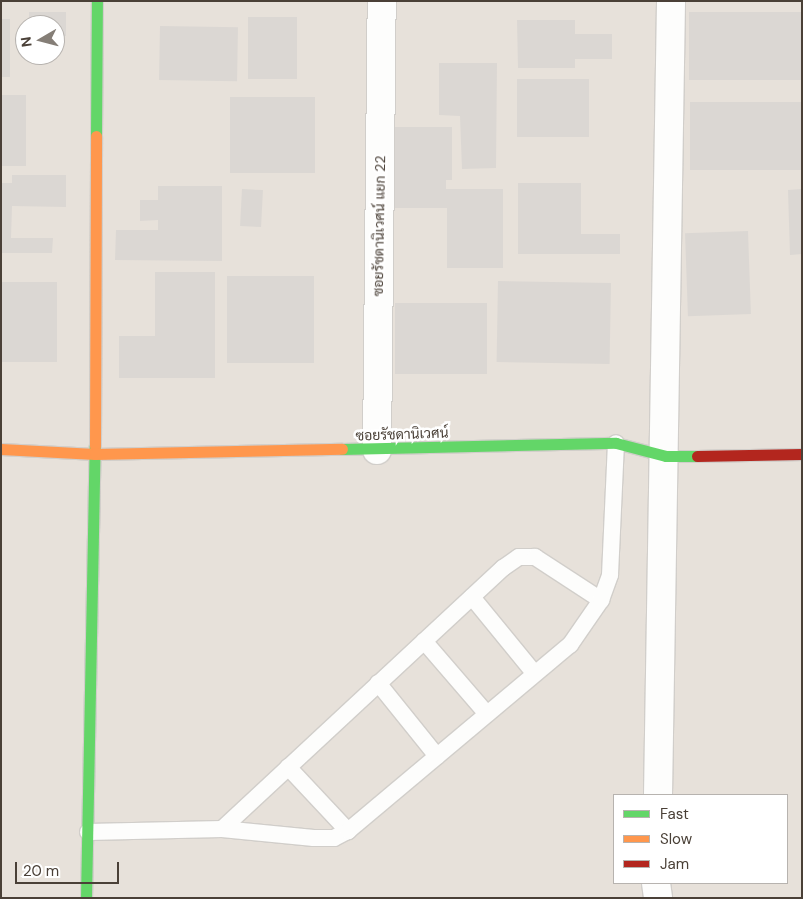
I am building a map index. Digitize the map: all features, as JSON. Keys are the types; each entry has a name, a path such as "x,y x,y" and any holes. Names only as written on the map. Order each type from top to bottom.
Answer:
{"street":[{"path":"86,898 95,454 97,1"},
{"name":"ซอยรัชดานิเวศน์ แยก 22","path":"377,450 382,1"},
{"path":"658,794 666,456 670,1"},
{"name":"ซอยรัชดานิเวศน์","path":"1,449 95,454 377,450 616,443 666,456 802,454"},
{"path":"656,884 658,898"}],"lane":[{"path":"88,832 222,829 314,838 334,838 348,831 570,645 601,600 610,575 616,443"},
{"path":"222,829 378,683 519,557 535,557 601,600"},
{"path":"472,597 535,674"},
{"path":"424,641 487,714"},
{"path":"378,683 438,756"},
{"path":"288,767 348,831"}],"shaded area":[{"path":"1,1 802,1 802,898 1,898"}],"building":[{"path":"29,12 66,12 66,36 65,15 29,15"},
{"path":"689,12 802,12 802,80 689,80"},
{"path":"248,17 297,17 297,79 248,79"},
{"path":"1,19 10,19 10,77 1,77"},
{"path":"517,20 575,20 575,34 612,34 612,59 575,59 575,68 518,68"},
{"path":"160,26 238,27 237,81 159,80"},
{"path":"439,63 497,63 496,168 462,169 460,116 439,115"},
{"path":"517,79 589,79 589,137 517,137"},
{"path":"1,95 26,95 26,166 1,166"},
{"path":"230,97 315,97 315,173 230,173"},
{"path":"690,102 802,102 802,170 690,170"},
{"path":"393,127 452,127 452,180 446,180 446,189 503,189 503,268 447,268 447,208 393,208"},
{"path":"12,175 66,175 66,207 12,206 11,238 53,238 52,253 1,253 1,183 12,183"},
{"path":"518,183 581,183 581,234 620,234 620,254 518,254"},
{"path":"158,186 222,186 222,261 115,260 116,230 158,230 158,220 140,221 140,200 158,200"},
{"path":"242,189 263,190 261,227 240,226"},
{"path":"802,189 802,254 790,255 788,190"},
{"path":"748,231 751,314 688,316 685,233"},
{"path":"155,272 215,272 215,378 119,378 119,336 155,336"},
{"path":"227,276 314,276 314,363 227,363"},
{"path":"498,281 611,283 610,364 497,362"},
{"path":"1,282 57,282 57,362 1,362"},
{"path":"395,303 487,303 487,374 395,374"}],"traffic: fast":[{"path":"96,136 97,1"},
{"path":"342,449 616,443 666,456 697,456"},
{"path":"86,898 95,446"}],"traffic: slow":[{"path":"95,446 96,136"},
{"path":"1,449 95,454 342,449"}],"traffic: jam":[{"path":"697,456 802,454"}]}
